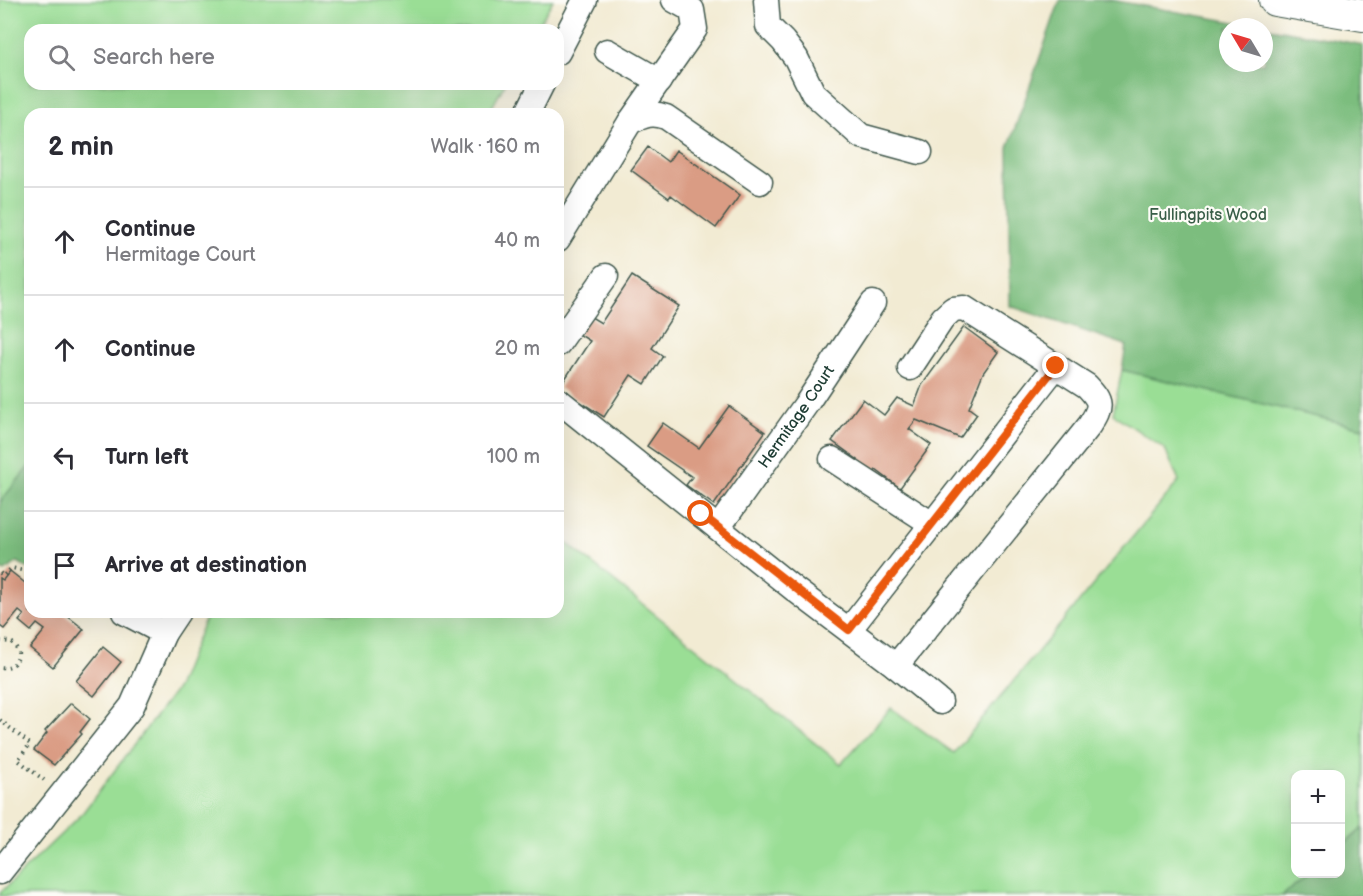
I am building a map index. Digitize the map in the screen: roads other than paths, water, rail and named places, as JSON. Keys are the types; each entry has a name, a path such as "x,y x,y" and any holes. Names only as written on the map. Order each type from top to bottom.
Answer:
{"main road":[{"path":"1275,0 1363,15"}],"street":[{"path":"564,40 585,0"},
{"path":"567,204 630,122 696,29 692,9 674,0"},
{"path":"766,0 768,26 796,58 813,93 861,136 920,152"},
{"path":"607,51 659,81"},
{"path":"529,108 539,90"},
{"path":"630,122 646,114 666,117 760,182"},
{"path":"564,336 606,276"},
{"name":"Hermitage Court","path":"718,528 807,403 873,303"},
{"path":"896,666 1090,425 1099,410 1098,398 1087,386 964,308 953,309 943,318 910,368"},
{"path":"849,630 1056,366"},
{"path":"564,405 794,589 940,702"},
{"path":"832,459 932,524"},
{"path":"135,618 164,633"},
{"path":"0,872 132,706 164,633 174,618"}],"park label":[{"name":"Fullingpits Wood","path":"1208,215"}]}
